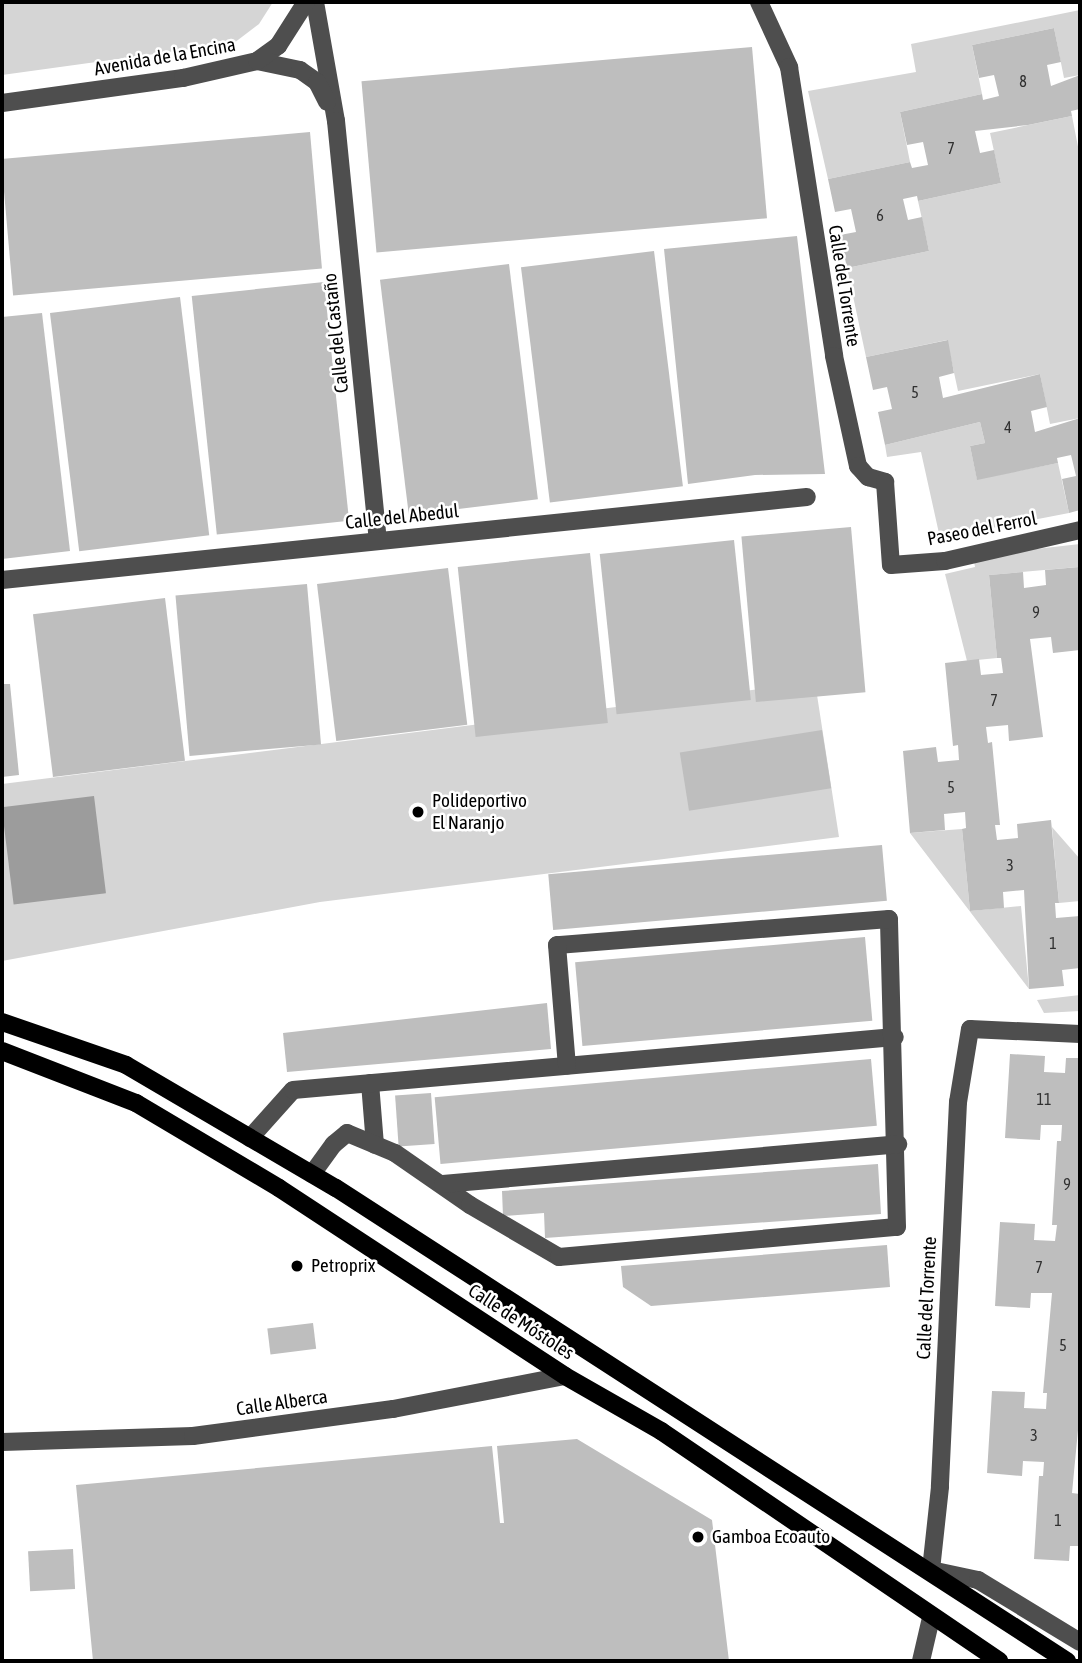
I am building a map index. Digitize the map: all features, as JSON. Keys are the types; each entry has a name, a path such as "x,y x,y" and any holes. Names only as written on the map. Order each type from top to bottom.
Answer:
{"main road":[{"name":"Calle de Móstoles","path":"2,1022 126,1065 312,1174 930,1570 1067,1661"},
{"name":"Calle de Móstoles","path":"2,1051 136,1103 279,1188 565,1376 661,1431 931,1618 998,1661"}],"street":[{"name":"Avenida de la Encina","path":"2,103 183,78 257,61 278,46 306,2"},
{"name":"Calle del Castaño","path":"315,2 336,121 378,541"},
{"name":"Calle del Torrente","path":"759,2 789,67 834,356 858,466 868,477 885,482 891,565"},
{"name":"Calle del Castaño","path":"257,61 300,69 317,82 336,121"},
{"name":"Calle del Abedul","path":"2,580 807,496"},
{"name":"Paseo del Ferrol","path":"891,565 945,561 1080,530"},
{"path":"312,1174 334,1144 347,1133 375,1144 443,1184 470,1205 559,1257 897,1227 898,1144 889,919 557,945 567,1066"},
{"name":"Calle del Torrente","path":"930,1570 940,1487 958,1102 970,1029 1080,1034"},
{"path":"250,1138 293,1090 895,1037"},
{"path":"370,1083 375,1144"},
{"path":"443,1184 898,1144"},
{"name":"Calle Alberca","path":"2,1442 193,1436 393,1409 565,1376"},
{"name":"Calle de Móstoles","path":"930,1570 978,1580 1080,1642"},
{"path":"915,1661 921,1661 931,1618"}],"shaded area":[{"path":"2,2 273,2 259,24 234,43 2,75"},
{"path":"1080,10 1080,75 1064,78 1054,28 972,45 982,94 900,112 910,162 828,179 808,91 916,72 911,44"},
{"path":"1072,116 1080,157 1080,418 1050,424 1040,374 958,391 947,340 866,357 847,268 929,251 918,201 1001,183 990,133"},
{"path":"980,422 985,443 970,446 977,479 1058,463 1069,513 940,538 921,452 887,457 885,445"},
{"path":"1080,544 1080,572 1078,567 989,575 997,658 967,661 945,574 975,567 973,556"},
{"name":"Polideportivo El Naranjo","path":"815,682 839,837 320,902 2,961 2,784"},
{"path":"94,796 106,893 14,905 2,807"},
{"path":"1052,827 1080,859 1080,901 1059,903"},
{"path":"962,829 970,911 1021,906 1029,989 910,833"},
{"path":"1080,995 1080,1011 1044,1013 1037,1000"}],"building":[{"path":"1054,28 1061,62 1047,65 1051,86 1080,75 1080,109 1071,111 1072,116 1028,125 975,131 980,153 994,150 1001,183 918,201 917,196 903,199 908,220 922,217 929,251 847,268 840,235 856,232 851,209 835,212 828,179 910,162 912,168 928,165 923,142 907,145 900,112 982,94 983,100 999,96 994,75 979,78 972,45"},
{"path":"752,47 767,218 376,253 361,81"},
{"path":"310,132 322,268 13,295 2,159"},
{"path":"797,236 825,474 755,475 688,484 664,249"},
{"path":"654,251 683,486 550,503 521,267"},
{"path":"509,264 538,499 409,515 380,280"},
{"path":"324,282 349,521 217,535 192,296"},
{"path":"180,297 209,535 79,551 50,313"},
{"path":"42,313 70,551 2,559 2,317"},
{"path":"948,340 954,373 939,377 943,398 1040,374 1047,407 1031,411 1035,432 1080,418 1080,510 1069,513 1062,479 1076,476 1071,455 1057,458 1058,463 977,480 970,446 985,443 980,422 885,445 878,412 892,409 887,387 873,390 866,357"},
{"path":"851,527 865,692 756,702 741,537"},
{"path":"734,540 751,700 617,714 600,554"},
{"path":"590,553 608,723 476,737 458,567"},
{"path":"1079,567 1080,650 1053,653 1051,637 1030,639 1043,737 1009,741 1008,725 986,727 988,743 992,742 1000,825 995,825 997,840 1018,838 1017,824 1051,820 1059,903 1055,903 1056,918 1080,916 1080,968 1062,970 1064,986 1029,989 1024,890 1003,892 1004,908 970,911 962,829 966,828 965,812 944,814 945,830 910,833 903,751 936,747 938,762 959,760 958,745 953,746 945,663 979,659 981,675 1003,673 1001,658 997,658 989,575 1023,572 1024,588 1046,585 1045,570"},
{"path":"448,568 467,725 336,741 317,584"},
{"path":"307,584 321,744 190,756 176,596"},
{"path":"165,598 185,761 53,777 33,614"},
{"path":"2,684 10,684 19,775 2,777"},
{"path":"822,730 831,788 689,811 680,753"},
{"path":"882,845 887,901 553,930 548,874"},
{"path":"865,937 872,1021 582,1046 575,962"},
{"path":"547,1003 551,1049 287,1072 283,1033"},
{"path":"1010,1054 1045,1056 1044,1072 1065,1073 1066,1058 1080,1058 1080,1409 1072,1493 1080,1494 1080,1546 1070,1546 1069,1561 1034,1559 1039,1476 1043,1476 1044,1462 1023,1461 1022,1476 987,1473 992,1391 1025,1392 1024,1408 1046,1409 1047,1393 1043,1393 1052,1293 1031,1293 1030,1308 995,1306 1000,1222 1035,1224 1034,1240 1055,1241 1057,1225 1052,1225 1057,1141 1061,1141 1062,1125 1041,1125 1040,1140 1005,1138"},
{"path":"871,1059 877,1126 441,1164 435,1097"},
{"path":"431,1093 435,1144 399,1146 395,1096"},
{"path":"878,1164 881,1214 545,1238 544,1213 503,1216 502,1191"},
{"path":"887,1245 890,1287 651,1306 623,1287 621,1266"},
{"path":"313,1323 316,1349 271,1354 267,1329"},
{"path":"577,1439 712,1520 729,1661 93,1661 76,1485 492,1446 500,1523 504,1523 497,1446"},
{"path":"73,1549 75,1589 30,1591 28,1551"}],"place":[{"name":"Polideportivo El Naranjo","path":"418,812"},
{"name":"Petroprix","path":"297,1266"},
{"name":"Gamboa Ecoauto","path":"698,1537"}]}
